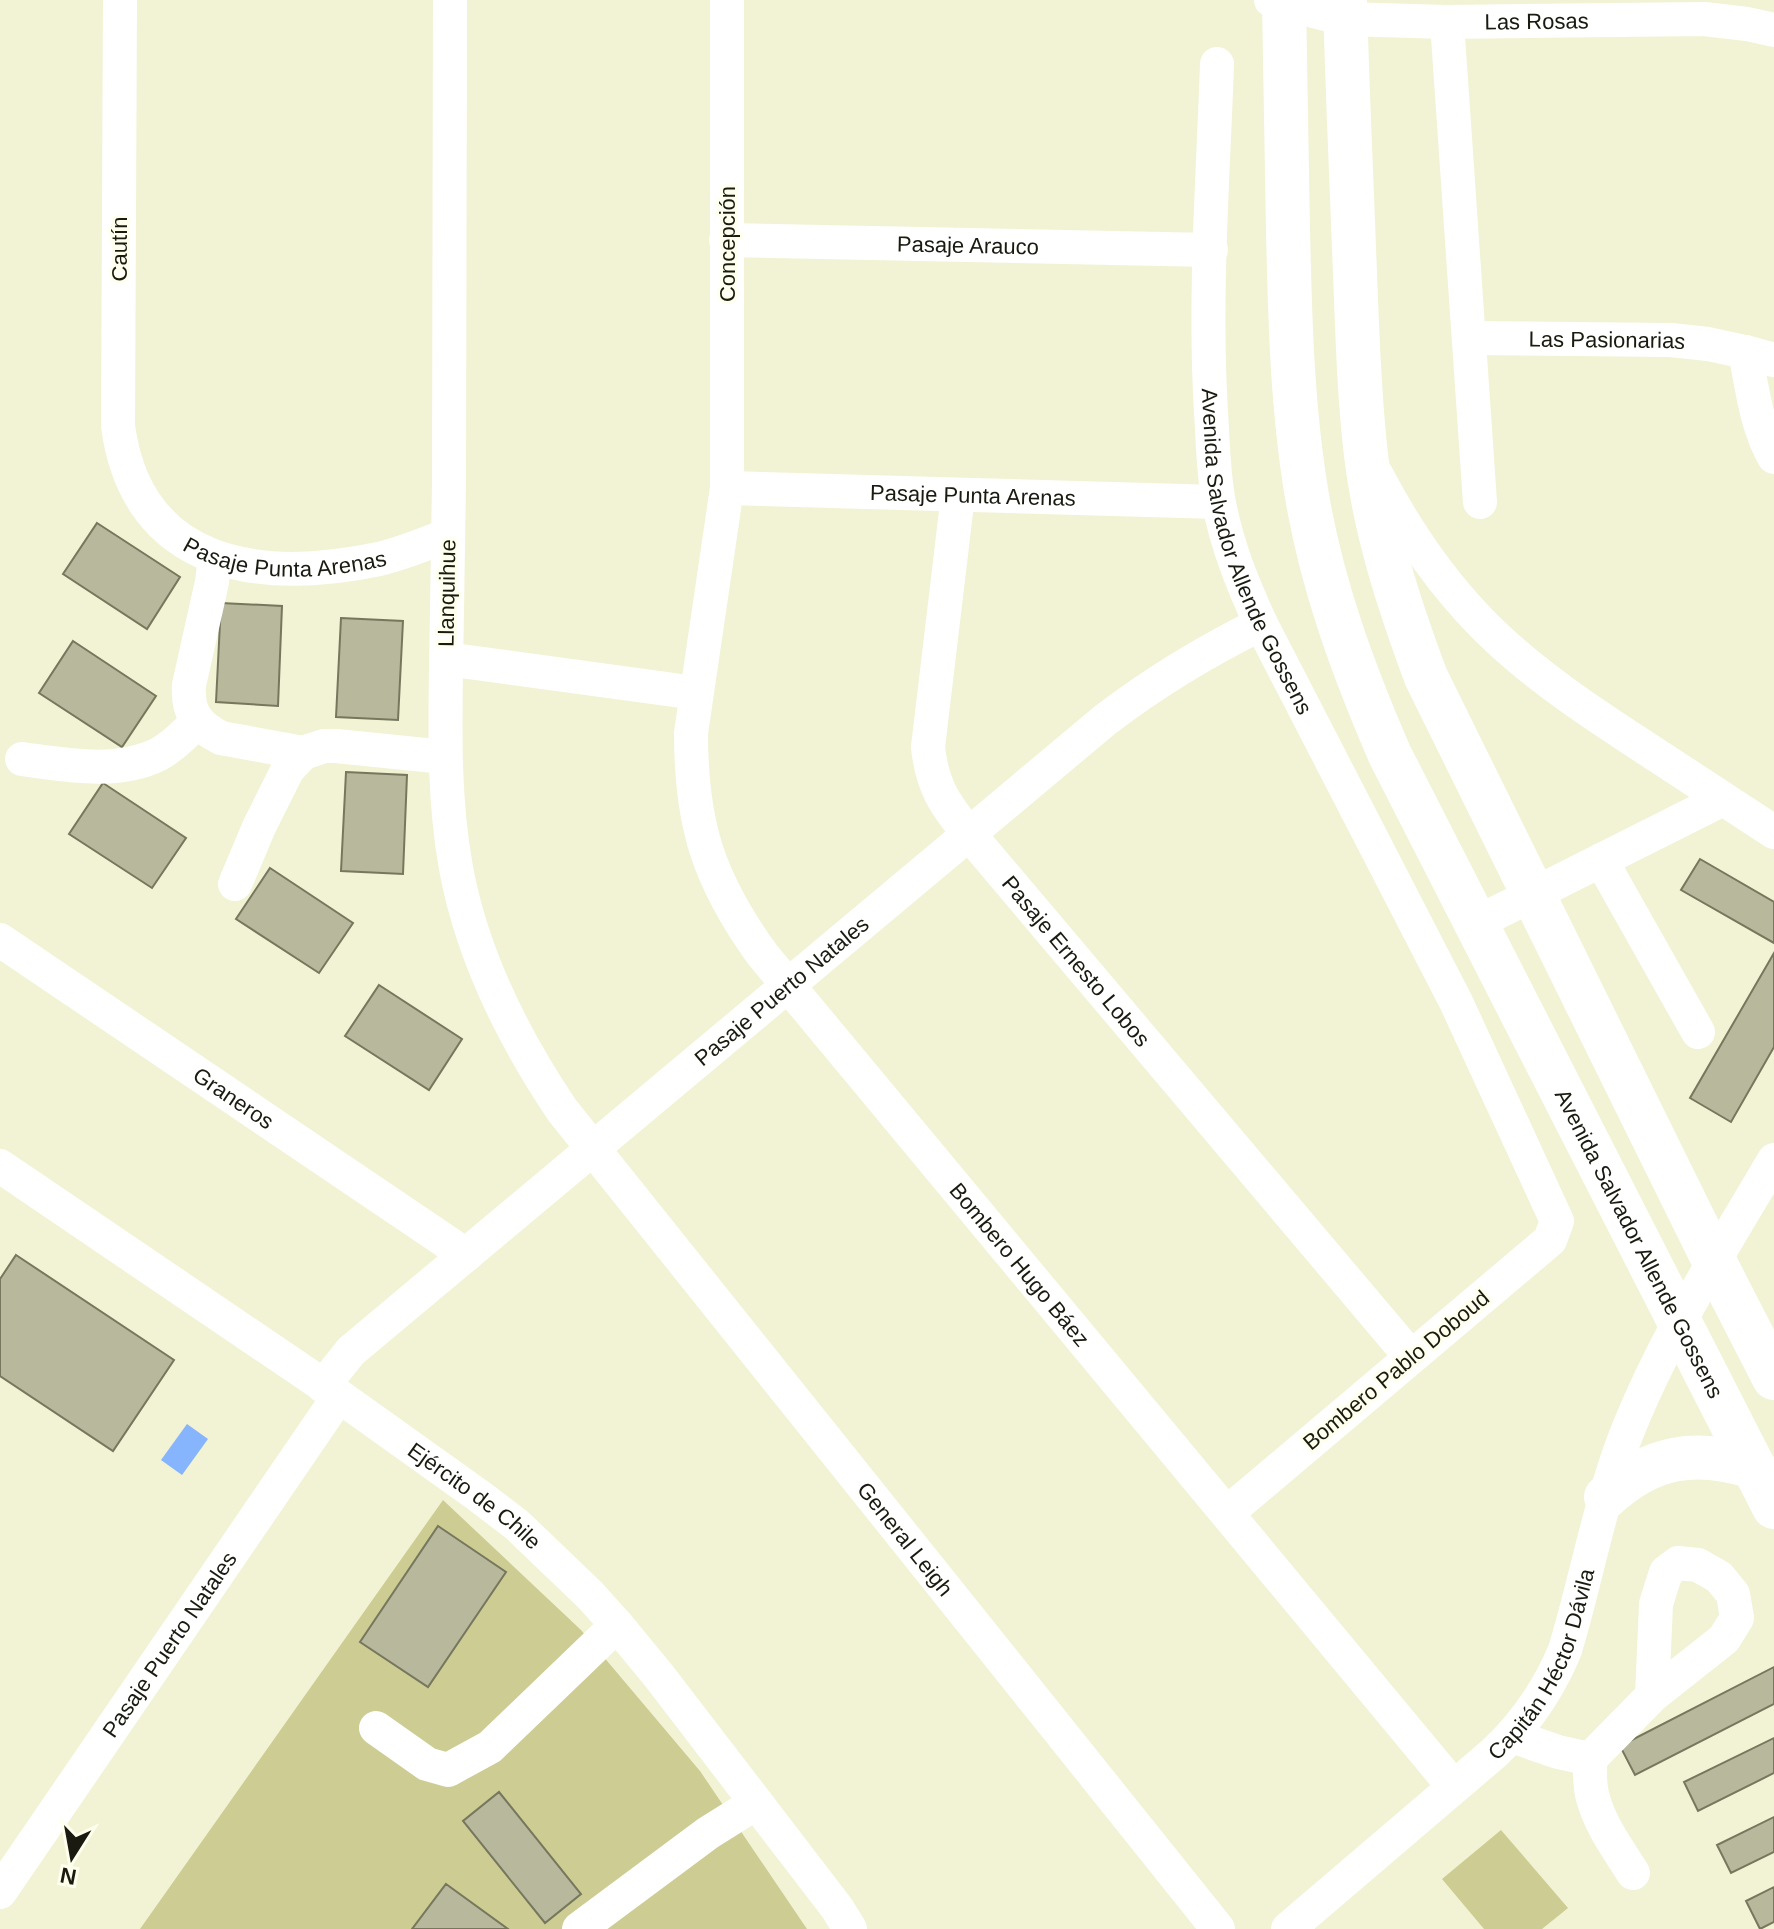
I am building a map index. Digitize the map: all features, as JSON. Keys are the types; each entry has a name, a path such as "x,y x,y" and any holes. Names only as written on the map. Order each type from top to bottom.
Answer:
{"main road":[{"name":"Avenida Salvador Allende Gossens","path":"1279,1 1297,426 1307,499 1342,634 1390,755 1774,1507"},
{"path":"1345,10 1358,344 1366,456 1392,578 1422,665 1534,895 1714,1261 1768,1350"},
{"path":"1606,1497 1621,1483 1658,1463 1704,1456 1729,1459 1754,1467"}],"street":[{"name":"Cautín","path":"120,0 118,426 125,461 139,495"},
{"name":"Llanquihue","path":"450,0 445,757 448,815 457,871 471,926 490,980 510,1026 535,1069 593,1150"},
{"name":"Concepción","path":"696,693 727,488 727,0"},
{"name":"Las Rosas","path":"1279,1 1447,22 1661,9 1774,30"},
{"path":"1447,22 1480,502"},
{"name":"Avenida Salvador Allende Gossens","path":"1217,64 1208,324 1215,474 1228,544 1261,624 1456,1002 1557,1221"},
{"name":"Pasaje Arauco","path":"726,240 1211,250"},
{"name":"Las Pasionarias","path":"1469,338 1671,340 1708,344 1759,356 1760,424 1774,457"},
{"path":"1366,456 1424,554 1497,639 1585,708 1774,832"},
{"name":"Pasaje Punta Arenas","path":"727,488 1218,502"},
{"name":"Pasaje Punta Arenas","path":"139,495 171,533 192,547 239,565 312,568 379,559 448,535"},
{"name":"Pasaje Ernesto Lobos","path":"958,495 928,747 930,769 938,790 949,810 969,834 1411,1357"},
{"path":"215,557 189,685 191,711 209,732 221,738 303,753"},
{"name":"Pasaje Puerto Natales","path":"0,1892 331,1391 337,1366 351,1351 1136,696 1213,648 1261,624"},
{"path":"446,659 696,693"},
{"name":"Bombero Hugo Báez","path":"696,693 691,733 691,773 696,812 705,850 739,922 1454,1787"},
{"path":"22,759 125,766 160,753 198,722"},
{"path":"235,884 288,769 303,753 324,746 336,746 445,757"},
{"path":"1476,923 1723,799"},
{"path":"1601,860 1698,1032"},
{"name":"Graneros","path":"0,940 466,1255"},
{"path":"1456,1002 1504,978"},
{"name":"General Leigh","path":"593,1150 1218,1929"},
{"name":"Capitán Héctor Dávila","path":"1288,1929 1512,1736 1543,1697 1565,1650 1606,1497 1637,1408 1680,1321 1774,1160"},
{"name":"Ejército de Chile","path":"0,1166 331,1391 517,1525 617,1625 837,1908 850,1929"},
{"name":"Bombero Pablo Doboud","path":"1227,1513 1550,1240 1557,1221"},
{"path":"376,1728 427,1764 448,1770 490,1747 617,1625"},
{"path":"1633,1873 1606,1829 1593,1798 1590,1759 1652,1696"},
{"path":"1512,1736 1590,1759"},
{"path":"579,1929 708,1833 756,1803"}],"green space":[{"path":"443,1500 581,1630 700,1771 807,1929 140,1929"},
{"path":"1501,1830 1568,1908 1542,1929 1484,1929 1442,1879"}],"water":[{"path":"187,1424 208,1439 182,1475 161,1460"}],"building":[{"path":"97,523 180,577 147,629 63,574"},
{"path":"221,603 282,606 278,706 216,702"},
{"path":"341,618 403,621 398,720 336,717"},
{"path":"73,641 156,696 122,747 39,693"},
{"path":"346,772 407,775 403,874 341,871"},
{"path":"103,783 186,838 152,888 69,834"},
{"path":"1700,859 1774,902 1774,943 1681,890"},
{"path":"270,868 353,923 319,973 236,919"},
{"path":"1774,953 1774,1047 1731,1122 1690,1098"},
{"path":"379,985 462,1039 429,1090 345,1036"},
{"path":"16,1255 174,1360 113,1451 0,1376 0,1279"},
{"path":"438,1526 506,1572 428,1687 360,1642"},
{"path":"1774,1667 1774,1704 1635,1775 1620,1746"},
{"path":"1774,1738 1774,1773 1698,1811 1684,1782"},
{"path":"499,1792 581,1894 545,1923 463,1821"},
{"path":"1774,1817 1774,1852 1731,1873 1717,1845"},
{"path":"446,1884 508,1929 412,1929"},
{"path":"1774,1887 1774,1922 1760,1929 1746,1901"}]}
